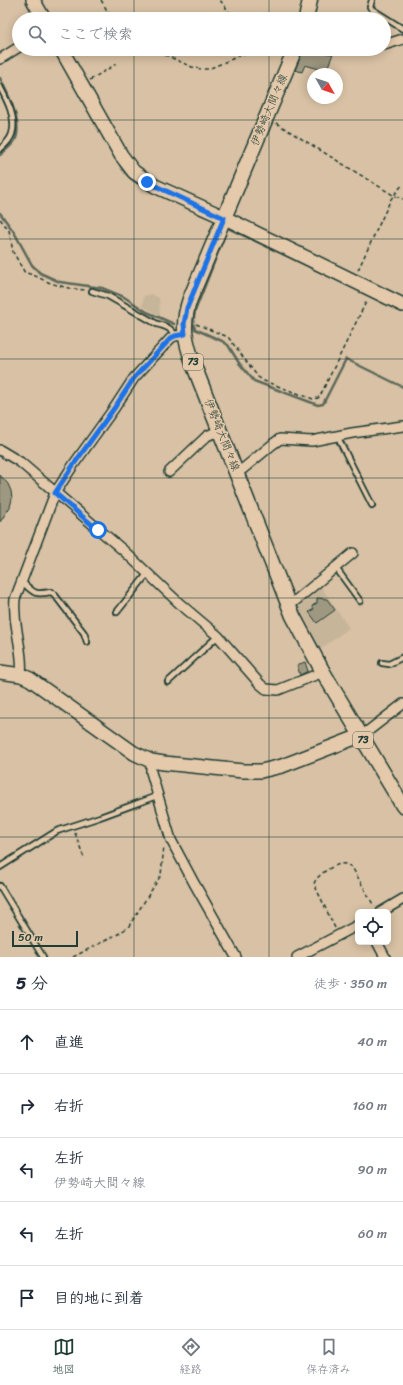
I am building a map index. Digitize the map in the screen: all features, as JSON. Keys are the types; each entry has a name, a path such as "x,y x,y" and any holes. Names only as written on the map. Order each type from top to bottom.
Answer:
{"main road":[{"path":"307,12 310,0"},
{"name":"伊勢崎大間々線","path":"292,56 190,299 180,335 220,430 296,624 360,736 403,806"}],"street":[{"path":"33,0 40,12"},
{"path":"391,43 403,39"},
{"path":"0,58 12,51"},
{"path":"65,56 121,155 134,172 155,186 403,305"},
{"path":"21,675 22,658 14,613 15,599 55,493 134,378 171,338 180,335"},
{"path":"237,473 280,440 312,441 352,433 403,426"},
{"path":"169,472 207,436 220,430"},
{"path":"0,450 20,462 148,573 218,636 266,689 278,690 323,672"},
{"path":"288,604 295,601 353,553"},
{"path":"0,672 21,675 40,686 134,753 151,761 164,764 235,770 261,771 282,766 360,736 368,732 403,704"},
{"path":"151,761 151,772 157,796 170,836 194,883 236,957"},
{"path":"386,909 403,900"},
{"path":"297,957 355,927"},
{"path":"379,945 385,957"}],"lane":[{"path":"372,0 370,7 376,12"},
{"path":"391,21 403,29"},
{"path":"0,88 8,104 13,127 11,138 0,148"},
{"path":"92,291 108,296 157,324 171,329 180,335"},
{"path":"338,436 372,505"},
{"path":"336,568 360,601"},
{"path":"117,612 148,573"},
{"path":"22,582 35,593 51,592 54,594 84,633 87,642"},
{"path":"168,682 218,636"},
{"path":"382,664 389,664 403,657"},
{"path":"0,867 57,831 157,796"},
{"path":"0,886 43,957"}],"path":[{"path":"101,0 108,12"},
{"path":"220,0 229,12"},
{"path":"168,56 192,67 208,69 239,56"},
{"path":"82,86 116,64"},
{"path":"266,118 393,195 403,199"},
{"path":"353,281 393,195 403,184"},
{"path":"0,219 9,230 13,252 25,273 33,274 48,282 72,289 92,291"},
{"path":"185,319 228,337 258,377 264,381 316,399 320,396 372,290"},
{"path":"72,825 84,858"},
{"path":"74,957 120,933 129,926 140,906 161,876 164,843 170,836"},
{"path":"339,935 315,888 315,880 318,876 337,865 347,864 353,870 374,906"}],"shaded area":[{"path":"151,294 159,298 160,316 142,306 144,296"},
{"path":"319,584 349,628 318,651 306,632 295,604"}],"building":[{"path":"301,56 332,56 327,68 316,68 305,65 302,72 295,70"},
{"path":"0,475 8,484 12,499 10,507 0,522"},
{"path":"317,598 327,599 335,610 317,623 309,612 314,609 312,606 317,603"},
{"path":"305,662 308,671 300,675 297,665"}],"waterway":[{"path":"0,78 14,109 17,127 17,135 14,142 0,155"},
{"path":"104,138 112,152"},
{"path":"120,165 132,180 149,189"},
{"path":"0,213 14,232 32,265 40,273 60,282 102,288 124,297 147,312 174,324"},
{"path":"198,213 212,219"},
{"path":"230,229 327,275"},
{"path":"226,232 195,311 193,323 195,329 228,345 239,363 254,381 318,405 323,404 346,359 403,387"}],"route":[{"path":"98,530 55,493 134,378 171,338 185,334 184,324 190,299 224,218 147,182"}]}
